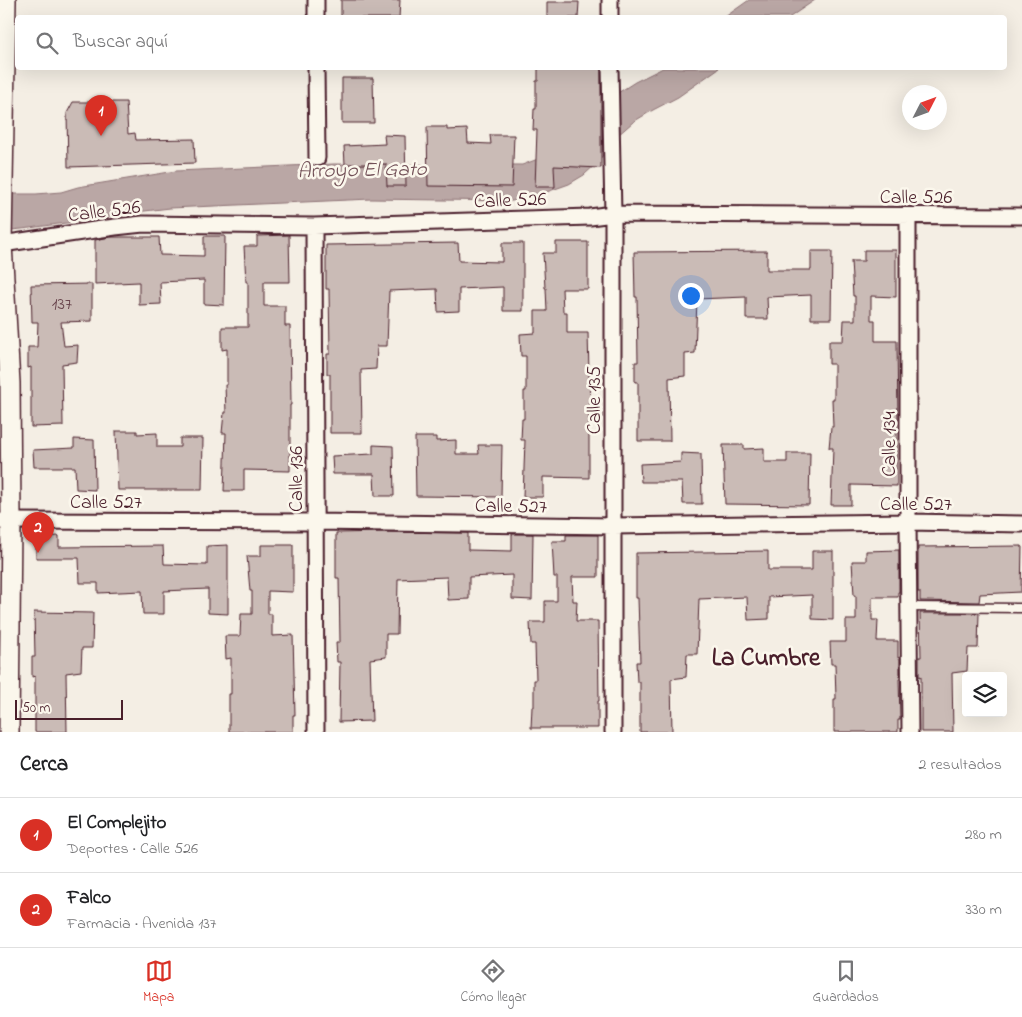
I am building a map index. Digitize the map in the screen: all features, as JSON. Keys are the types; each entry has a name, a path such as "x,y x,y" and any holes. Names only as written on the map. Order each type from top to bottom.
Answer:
{"street":[{"path":"6,0 1,185 2,244 10,383 5,521 9,732"},
{"path":"316,0 316,15"},
{"path":"610,0 610,15"},
{"path":"316,70 316,158"},
{"name":"Calle 135","path":"610,75 613,214 613,732"},
{"name":"Calle 526","path":"2,244 115,226 143,224 314,226 590,217 613,214 1022,216"},
{"name":"Calle 134","path":"908,216 908,607 910,732"},
{"name":"Calle 136","path":"314,226 316,732"},
{"name":"Calle 527","path":"5,521 315,522 613,526 908,522 1022,524"}],"lane":[{"path":"908,607 1022,608"}],"water":[{"path":"749,0 815,0 793,15 728,15"},
{"name":"Arroyo El Gato","path":"659,70 716,70 678,97 633,122 617,136 597,163 584,175 569,184 541,194 512,201 371,199 170,208 0,231 0,194 61,192 78,187 176,171 334,164 522,165 538,159 610,98"}],"building":[{"path":"341,0 400,0 399,15 341,15"},
{"path":"547,2 579,2 578,15 547,15"},
{"path":"538,70 601,70 601,168 554,166 555,187 535,187 537,130 533,130 534,109 536,109 536,81 538,81"},
{"path":"342,78 373,78 374,123 342,123"},
{"path":"73,102 126,102 128,134 135,133 136,140 194,139 195,163 68,167 67,113"},
{"path":"427,127 447,127 447,130 467,129 468,143 491,144 490,135 514,135 512,187 428,186"},
{"path":"384,135 405,136 406,186 387,186 386,164 345,164 344,146 385,144"},
{"path":"289,235 290,282 264,282 264,306 285,306 285,326 290,326 290,471 244,470 244,491 224,491 226,433 222,433 224,413 226,413 227,349 222,350 222,327 248,327 248,282 246,282 244,246 257,246 257,236"},
{"path":"204,236 225,236 224,305 204,304 204,280 160,282 161,304 139,305 139,282 95,284 95,240 110,237 159,237 160,255 204,256"},
{"path":"556,242 588,242 588,289 562,289 563,312 567,312 567,333 588,333 589,478 543,477 543,497 523,497 525,440 521,440 522,419 524,419 524,391 526,391 526,356 521,356 520,334 535,333 535,311 547,311 543,253 556,253"},
{"path":"458,243 459,261 502,262 502,243 523,243 523,311 503,311 503,287 459,289 459,311 438,312 437,289 389,291 387,346 377,346 376,369 361,370 362,433 330,433 330,374 327,374 327,354 330,354 329,289 326,289 326,245"},
{"path":"864,250 896,250 896,297 871,296 871,320 875,320 875,341 897,341 897,486 851,485 851,505 831,505 833,448 829,448 831,427 833,427 834,364 829,364 829,341 843,341 844,320 855,320 855,296 853,296 851,261 864,261"},
{"path":"767,251 767,270 811,270 811,251 832,251 831,319 811,319 811,295 767,297 768,319 746,319 746,297 697,299 695,353 685,354 685,376 669,378 670,441 638,441 638,382 635,382 635,362 638,362 637,297 635,297 634,252"},
{"path":"92,284 92,321 61,322 64,346 78,345 77,362 62,364 63,426 31,427 31,367 28,368 28,347 37,347 38,322 32,322 31,285"},
{"path":"116,431 137,431 137,434 157,433 157,447 180,447 180,438 203,438 202,490 118,490"},
{"path":"415,437 436,437 436,441 456,440 456,454 479,454 478,445 502,445 501,497 416,496"},
{"path":"74,439 94,440 95,490 76,489 75,467 34,467 33,450 74,448"},
{"path":"373,445 393,446 394,496 375,496 374,474 333,474 332,456 373,454"},
{"path":"723,445 744,445 744,449 764,448 764,462 787,462 787,453 810,453 809,505 725,504"},
{"path":"681,453 701,454 702,504 683,504 682,482 641,482 640,464 681,462"},
{"path":"336,533 468,533 468,550 512,551 512,534 533,534 532,600 512,599 512,575 469,577 469,599 448,600 447,577 398,579 397,634 386,634 386,657 370,659 372,721 339,722 340,662 337,662 336,642 340,642 339,578 336,578"},
{"path":"566,535 598,535 598,577 572,577 573,601 577,601 576,621 598,621 598,728 531,728 532,707 534,707 534,680 536,680 535,644 531,644 530,622 545,622 545,601 557,601 557,577 554,577 552,541 566,541"},
{"path":"59,536 59,547 163,546 164,564 207,565 207,546 228,545 228,614 208,613 208,589 164,591 164,614 143,614 142,591 98,593 98,583 80,583 79,558 36,558 36,542 41,541 41,537"},
{"path":"261,545 293,545 293,592 268,591 268,614 272,614 272,636 293,635 295,715 293,715 293,732 229,732 231,658 226,659 225,636 240,636 241,614 252,614 252,591 250,591 247,556 261,556"},
{"path":"1022,546 1021,592 980,594 979,602 920,601 920,592 918,592 918,547"},
{"path":"899,550 898,597 872,597 872,620 878,620 877,641 898,641 898,658 900,657 900,720 898,720 898,732 834,732 834,699 836,699 835,664 831,664 830,642 846,642 846,620 856,620 856,596 854,596 852,561 866,561 866,551"},
{"path":"768,551 768,570 812,570 812,551 833,551 833,620 812,619 812,595 769,597 769,619 748,620 747,597 699,599 697,654 687,654 686,677 671,679 672,732 640,732 640,682 637,682 636,662 640,662 638,598 636,598 636,553"},
{"path":"34,612 93,613 92,648 82,648 81,671 66,673 67,732 35,732 35,676 32,677 32,657 35,657"},
{"path":"920,613 979,613 978,648 968,648 967,671 952,673 953,732 921,732 921,676 919,677 919,657 921,657"}],"place":[{"name":"El Complejito","path":"101,136"},
{"name":"Falco","path":"38,553"}],"district":[{"name":"La Cumbre","path":"766,656"}]}
